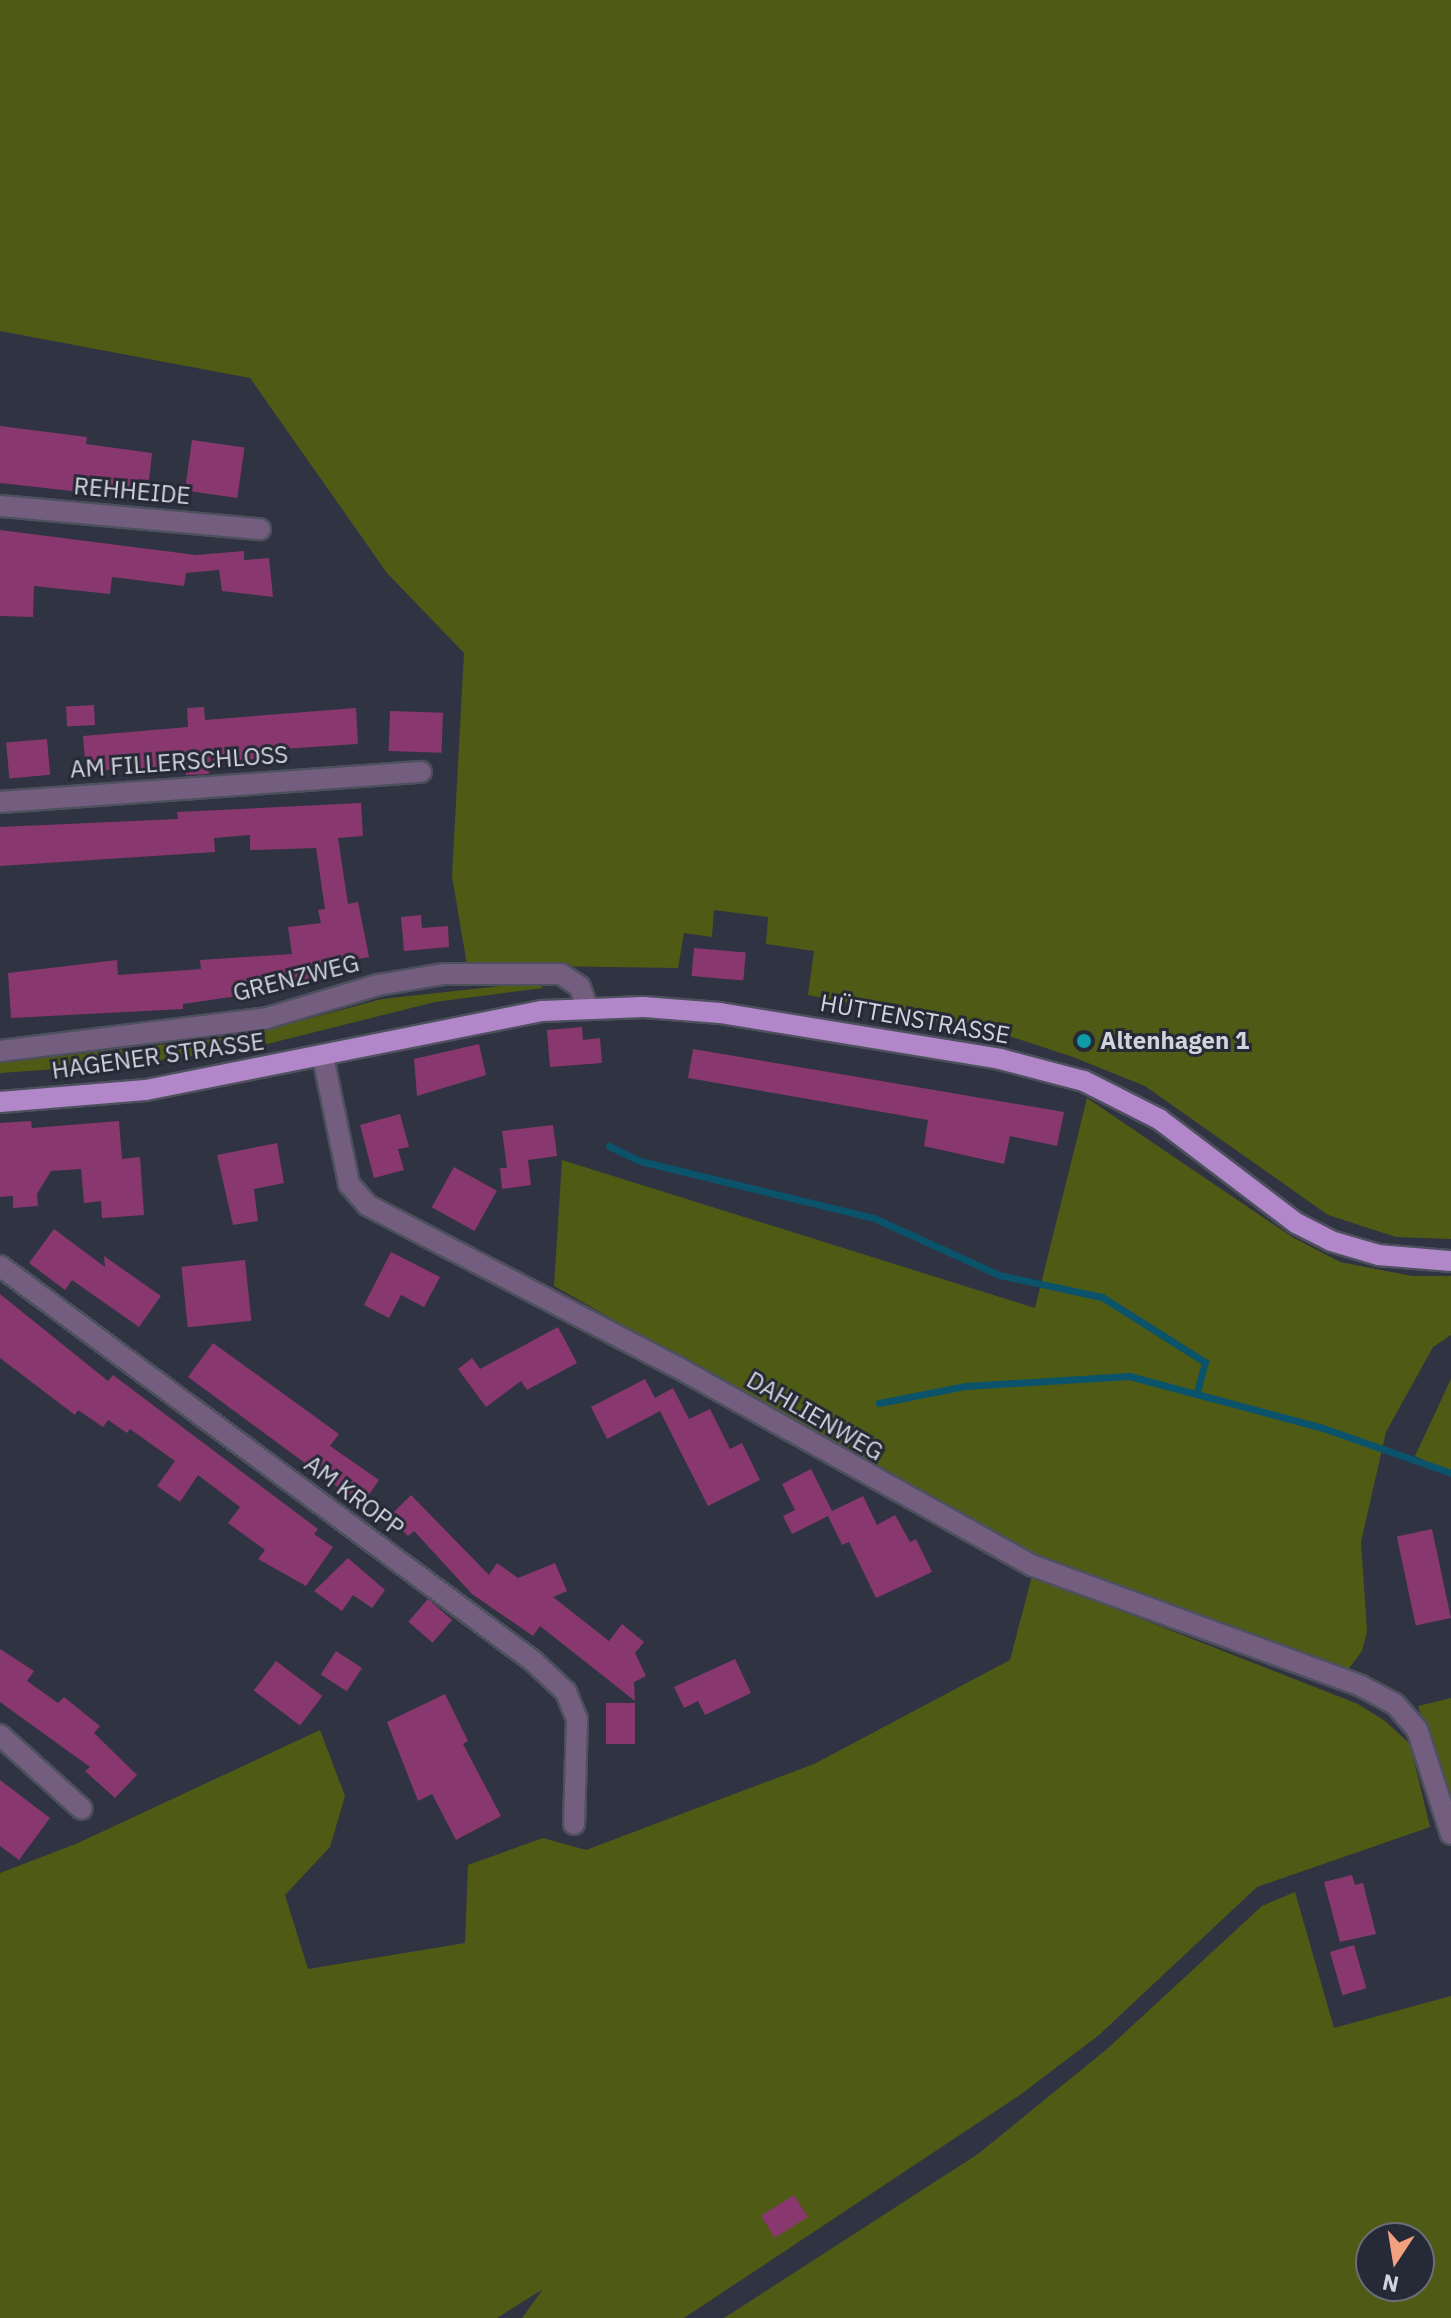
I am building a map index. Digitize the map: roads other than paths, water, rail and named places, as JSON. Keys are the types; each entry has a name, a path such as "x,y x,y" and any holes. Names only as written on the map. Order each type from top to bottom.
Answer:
{"main road":[{"name":"HÜTTENSTRASSE","path":"323,1057 512,1015 587,1007 758,1019 1000,1059 1063,1075 1159,1119 1323,1237 1379,1255 1451,1261"},
{"name":"HAGENER STRASSE","path":"0,1102 146,1090 323,1057"}],"street":[{"name":"REHHEIDE","path":"0,506 260,529"},
{"name":"AM FILLERSCHLOSS","path":"0,802 421,772"},
{"name":"GRENZWEG","path":"0,1051 267,1018 378,985 444,974 561,974 580,987 587,1007"},
{"name":"DAHLIENWEG","path":"323,1057 349,1184 367,1205 404,1228 677,1367 1031,1565 1361,1686 1395,1704 1417,1729 1451,1834"},
{"name":"AM KROPP","path":"0,1266 533,1661 566,1692 577,1719 574,1824"},
{"path":"0,1735 82,1809"}],"waterway":[{"path":"609,1146 640,1161 874,1218 999,1275 1102,1297 1205,1362 1197,1391"},
{"path":"879,1403 965,1386 1129,1376 1320,1427 1451,1473"}],"place":[{"name":"Altenhagen 1","path":"1084,1041"}]}
